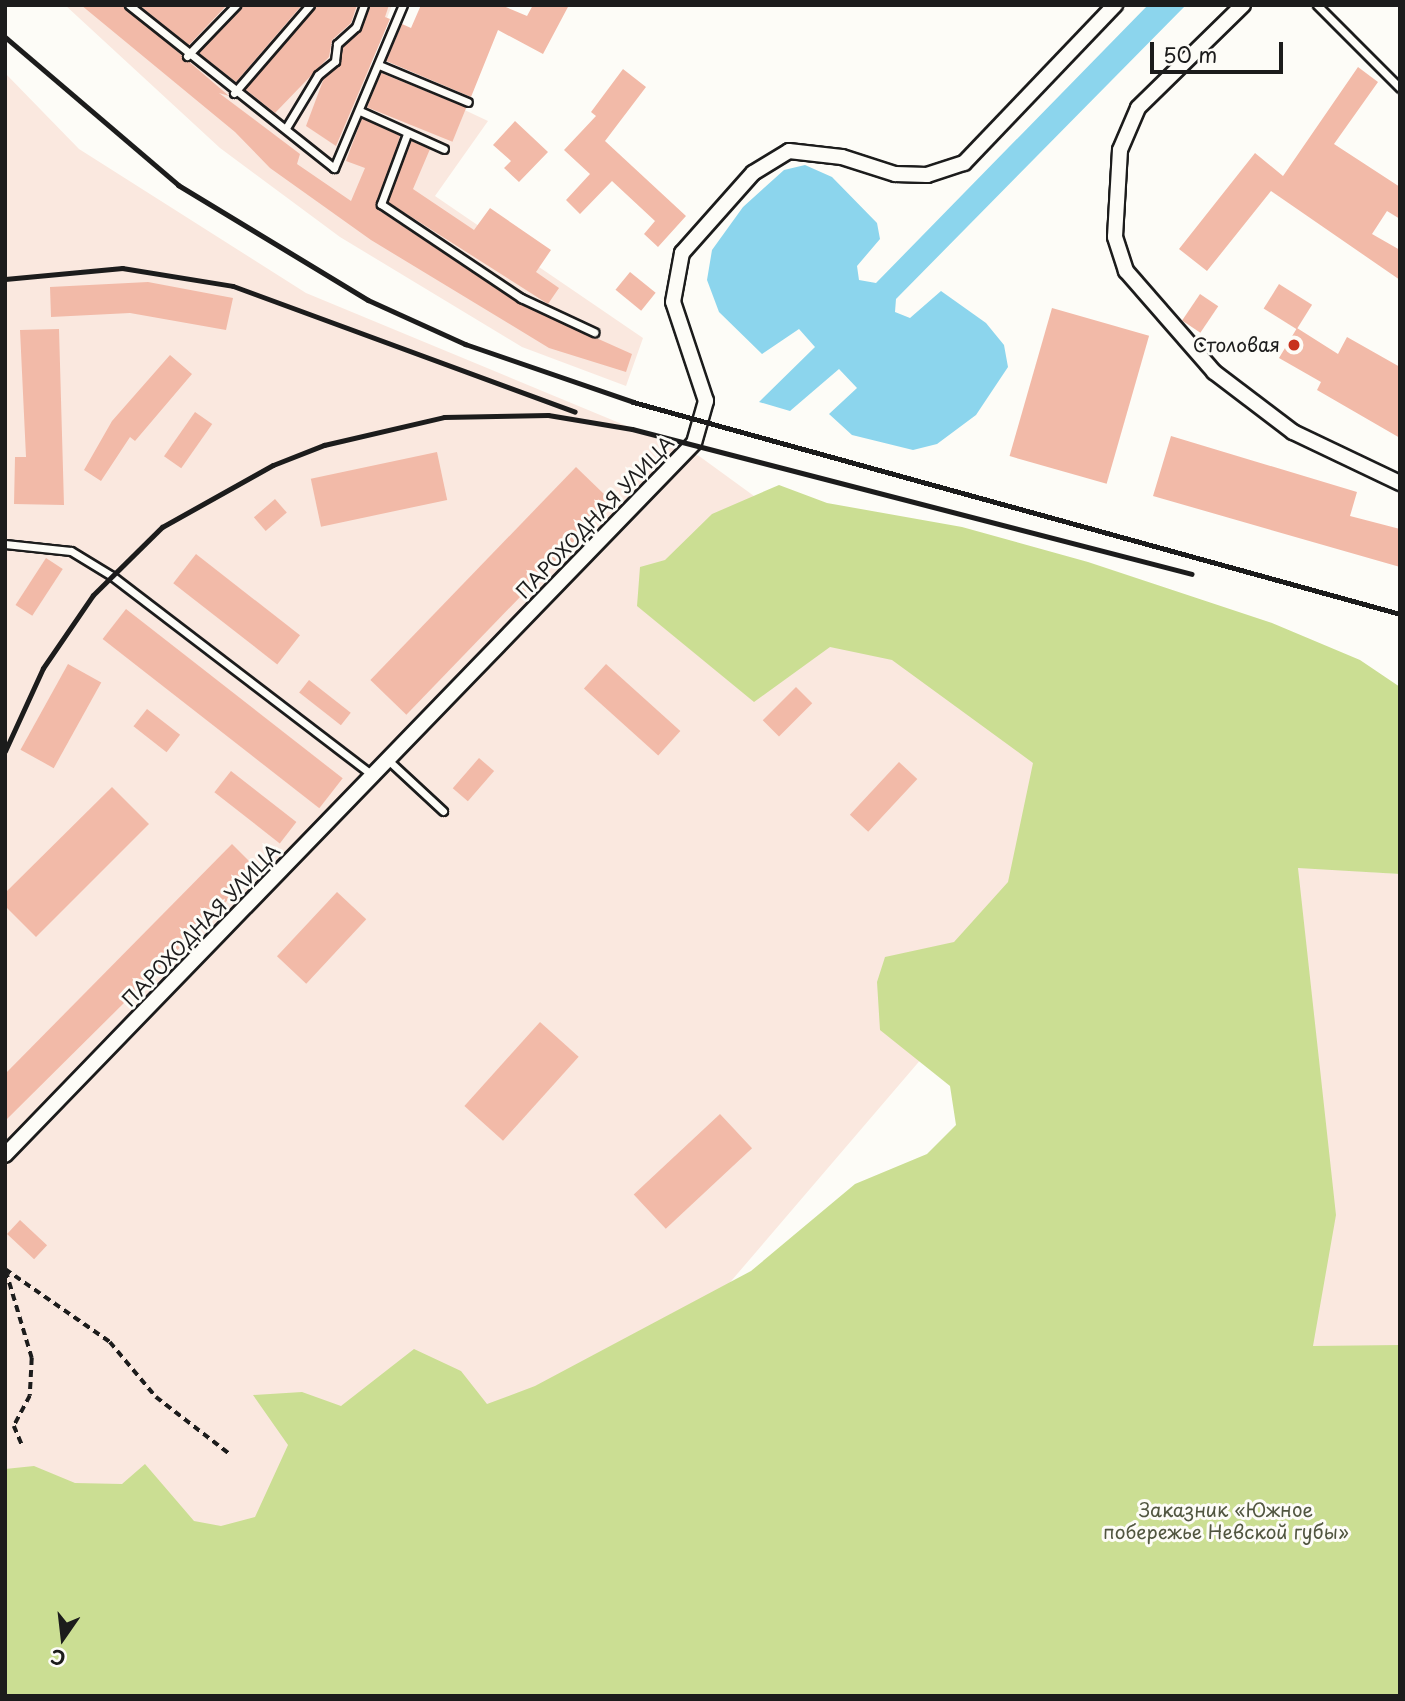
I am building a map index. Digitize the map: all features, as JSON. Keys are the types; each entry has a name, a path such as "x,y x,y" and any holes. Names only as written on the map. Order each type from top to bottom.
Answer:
{"street":[{"name":"ПАРОХОДНАЯ УЛИЦА","path":"5,1155 694,443 706,401 673,302 682,253 753,173 789,150 842,157 895,174 927,176 964,163 1115,5"},
{"path":"1243,5 1138,108 1119,150 1115,237 1126,271 1214,372 1293,432 1400,483"}],"lane":[{"path":"129,5 187,56 234,93 286,128 334,169 403,5"},
{"path":"187,56 236,5"},
{"path":"234,93 310,5"},
{"path":"286,128 317,75 335,61 337,44 356,26 364,5"},
{"path":"1317,5 1400,88"},
{"path":"379,65 468,102"},
{"path":"360,111 444,149"},
{"path":"407,134 381,204 520,298 594,332"},
{"path":"5,544 71,551 112,576 373,775"},
{"path":"388,760 443,811"}],"path":[{"path":"22,1445 14,1426 30,1396 32,1358 5,1269 110,1342 156,1397 231,1455"}],"shaded area":[{"path":"65,5 392,5 369,65 488,121 435,196 643,338 626,386 522,347 340,237 220,148"},
{"path":"5,73 79,149 306,293 699,456 1154,787 376,1696 5,1696"},
{"path":"1298,867 1400,874 1400,1419 1309,1365"}],"green space":[{"name":"Заказник «Южное побережье Невской губы»","path":"779,485 827,503 962,527 1088,562 1272,623 1360,660 1400,687 1400,874 1298,868 1336,1215 1313,1346 1400,1345 1400,1696 5,1696 5,1469 34,1466 75,1483 122,1484 145,1464 194,1521 221,1526 255,1517 288,1445 253,1395 302,1392 341,1406 414,1349 461,1371 487,1404 535,1386 751,1271 855,1184 927,1154 956,1125 950,1086 880,1030 877,982 885,957 954,942 1008,882 1033,763 892,660 830,647 754,702 637,606 640,567 665,560 712,514"}],"water":[{"path":"1148,5 1186,5 896,299 895,312 910,318 941,291 986,323 1004,345 1008,367 976,415 937,444 913,450 852,435 829,414 857,388 839,369 790,411 759,402 815,347 799,329 762,354 719,312 707,280 712,250 743,207 784,170 805,165 832,177 877,223 880,239 857,266 859,280 876,283"}],"building":[{"path":"81,5 123,5 229,96 219,93 300,154 297,164 351,201 365,168 346,161 362,118 400,136 377,209 518,303 632,354 626,372 549,348 371,240 270,168 235,132"},
{"path":"139,5 227,5 189,45"},
{"path":"242,5 302,5 236,82 199,53"},
{"path":"316,5 357,5 351,23 332,40 329,57 275,113 245,89"},
{"path":"370,5 389,5 385,17 390,19 336,146 306,126 324,78 340,65 343,47 361,30"},
{"path":"421,5 501,5 527,16 533,5 569,5 543,54 498,30 471,97 386,61 402,24 411,28"},
{"path":"1358,67 1378,82 1334,144 1400,187 1400,219 1387,211 1372,234 1400,250 1400,280 1271,191 1207,271 1179,249 1255,153 1283,176"},
{"path":"623,69 646,87 605,141 686,216 658,247 644,234 655,221 612,181 580,214 566,200 590,174 564,150 596,116 591,112"},
{"path":"381,73 466,107 452,142 367,107"},
{"path":"515,121 548,152 519,182 504,168 511,161 493,145"},
{"path":"411,141 430,149 413,189 474,230 490,208 551,250 536,272 559,288 548,304 388,202"},
{"path":"630,272 656,293 641,311 616,290"},
{"path":"148,282 233,298 226,330 130,313 51,317 50,287"},
{"path":"1279,284 1312,305 1297,329 1264,309"},
{"path":"1200,294 1218,306 1200,333 1182,321"},
{"path":"1052,308 1149,336 1107,484 1010,456"},
{"path":"1297,328 1338,354 1347,337 1400,367 1400,438 1317,390 1321,382 1279,358"},
{"path":"59,329 64,505 14,504 15,457 26,457 20,330"},
{"path":"170,355 192,374 135,441 130,437 101,481 84,470 112,421"},
{"path":"195,412 212,424 181,468 164,456"},
{"path":"1171,436 1357,492 1350,516 1400,529 1400,567 1153,496"},
{"path":"437,452 447,500 321,527 311,479"},
{"path":"576,467 612,502 406,715 370,680"},
{"path":"275,499 287,513 266,531 254,517"},
{"path":"196,554 300,635 277,664 173,583"},
{"path":"46,558 63,569 32,616 16,605"},
{"path":"126,609 343,778 319,808 103,639"},
{"path":"68,664 101,682 54,768 20,750"},
{"path":"606,664 680,731 658,755 584,689"},
{"path":"309,680 351,713 341,725 299,693"},
{"path":"796,687 812,703 779,736 763,720"},
{"path":"147,709 180,735 167,752 133,726"},
{"path":"479,758 494,771 468,801 453,788"},
{"path":"899,762 917,779 868,832 850,815"},
{"path":"231,771 296,822 280,843 214,792"},
{"path":"112,787 149,824 36,937 5,906 5,893"},
{"path":"232,844 258,870 5,1121 5,1074"},
{"path":"337,892 366,919 306,984 277,956"},
{"path":"540,1022 579,1057 503,1141 464,1106"},
{"path":"720,1114 752,1148 666,1229 634,1194"},
{"path":"20,1220 47,1245 34,1259 7,1234"}],"railway":[{"path":"5,37 178,185 368,300 465,344 633,402 1400,614"},
{"path":"5,279 122,268 233,286 575,412"},
{"path":"5,751 43,668 93,595 162,527 273,465 324,445 444,417 548,415 632,429 1192,574"}],"place":[{"name":"Столовая","path":"1294,345"}]}
